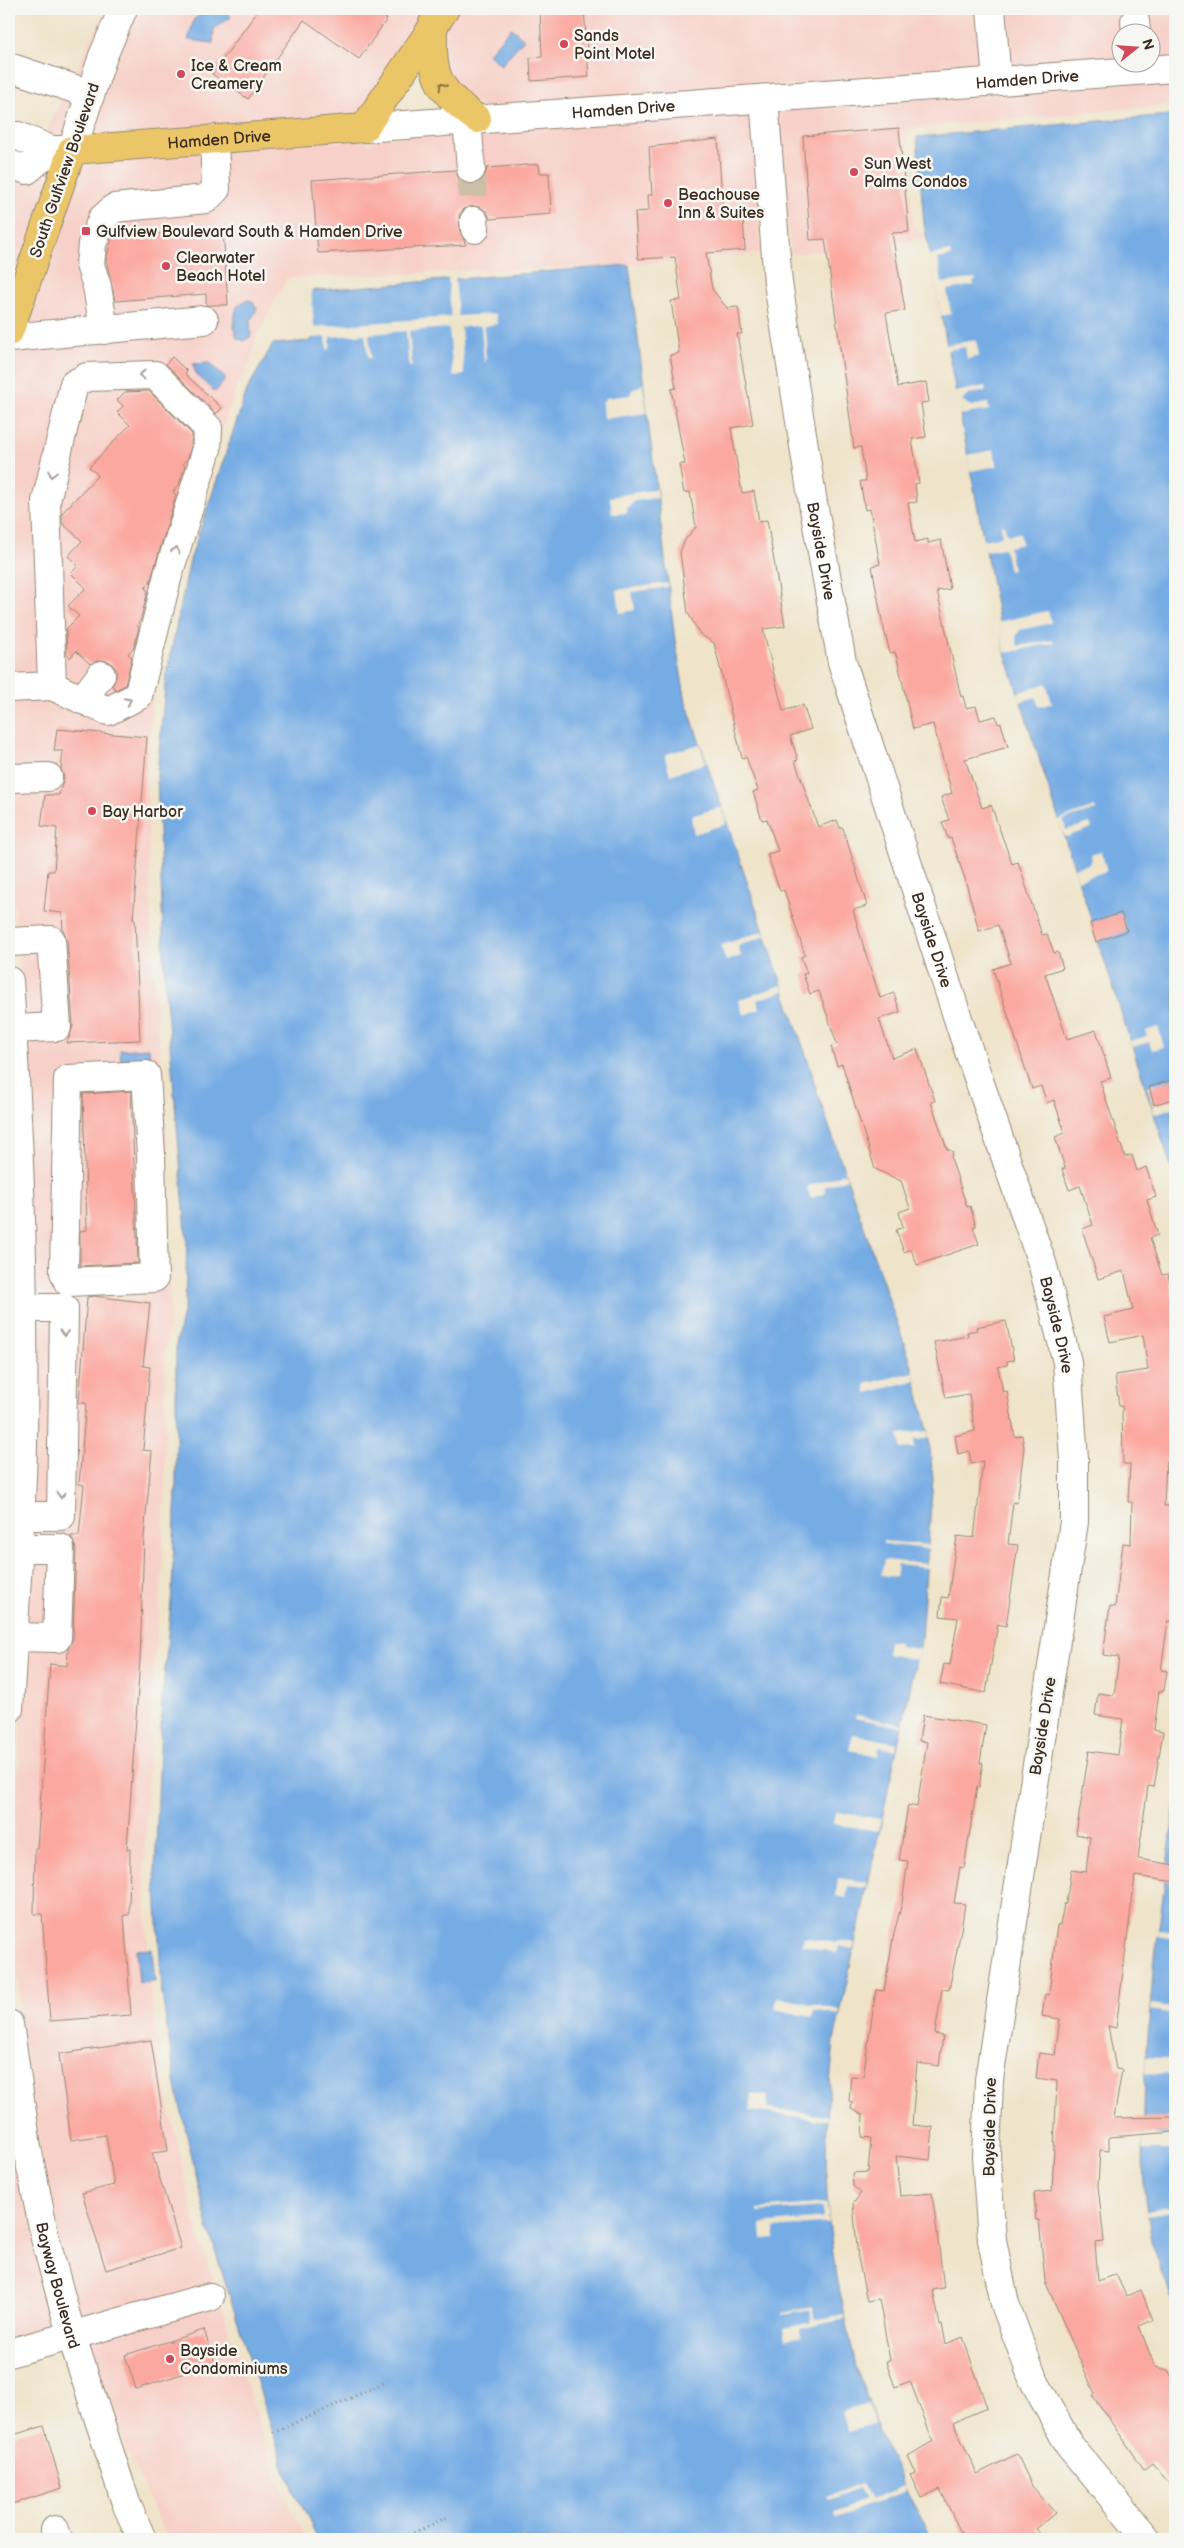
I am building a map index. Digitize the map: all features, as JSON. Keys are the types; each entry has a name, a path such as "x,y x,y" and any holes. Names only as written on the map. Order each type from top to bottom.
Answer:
{"main road":[{"path":"440,13 432,62 438,81 450,98 472,120"},
{"path":"364,128 440,13"},
{"name":"Hamden Drive","path":"61,150 364,128"},
{"name":"South Gulfview Boulevard","path":"9,332 61,150"}],"street":[{"name":"South Gulfview Boulevard","path":"61,150 90,94 103,56 123,9"},
{"path":"992,9 997,81"},
{"path":"9,67 90,94"},
{"name":"Hamden Drive","path":"1162,67 1175,68"},
{"name":"Hamden Drive","path":"364,128 997,81 1112,69"},
{"name":"Bayside Drive","path":"764,99 778,283 813,503 842,662 960,1025 1042,1266 1067,1362 1074,1459 1074,1522 989,2080 986,2157 992,2240 1005,2304 1033,2379 1069,2445 1147,2539"},
{"path":"470,169 472,120"},
{"path":"18,136 61,150"},
{"path":"104,330 97,286 90,265 92,244 102,219 114,208 206,199 216,188 214,139"},
{"path":"9,164 27,170 61,150"},
{"path":"9,338 204,320"},
{"path":"9,688 52,686 108,711 138,696 168,575 207,449 208,428 176,403 155,375 87,376 74,384 46,501 52,686"},
{"path":"82,700 101,675"},
{"path":"9,778 48,777"},
{"path":"9,942 51,940 57,1026 12,1029"},
{"path":"9,981 12,1029 14,1149 23,1308 15,1460 19,1516 18,1548 12,1589 13,1637 9,1709"},
{"path":"146,1076 151,1155 154,1278 68,1282 64,1272 68,1079 146,1076"},
{"path":"22,1274 64,1272"},
{"path":"19,1516 61,1516 64,1308 23,1308"},
{"path":"13,1637 57,1638 60,1548 18,1548"},
{"name":"Bayway Boulevard","path":"9,2024 18,2149 71,2334 126,2503 142,2539"},
{"path":"9,2353 71,2334 210,2297"}],"path":[{"path":"273,2433 384,2382"},
{"path":"400,2539 448,2517"}],"shaded area":[{"path":"106,9 110,9 9,295 9,124 44,136"},
{"path":"137,9 429,9 427,12 421,12 421,20 358,117 89,137 115,59"},
{"path":"460,9 979,9 983,70 482,108 460,90 450,76 445,60 446,26"},
{"path":"1004,9 1175,9 1175,56 1162,57 1162,22 1112,22 1112,61 1009,69"},
{"path":"1175,80 1175,107 1169,105 913,128 908,132 906,139 913,225 926,238 791,254 778,110"},
{"path":"752,112 761,253 629,265 287,278 255,340 250,364 236,388 180,558 155,675 146,776 154,987 168,1148 170,1323 165,1346 165,1489 161,1591 151,1701 144,1871 151,1995 165,2089 197,2231 277,2479 306,2539 167,2539 108,2406 57,2235 22,2032 13,1925 13,1841 26,1645 28,1071 9,843 9,372 81,160 361,140 369,144 372,139"},
{"path":"9,1222 10,1447 9,1476"},
{"path":"9,2112 56,2326 9,2341"}],"water":[{"path":"209,9 225,9 231,17 214,29 213,43 188,40 194,19"},
{"path":"511,28 524,39 501,65 488,54"},
{"path":"1169,115 1175,160 1175,1179 1005,653 924,223 917,137"},
{"path":"629,265 675,640 686,702 813,1080 911,1363 928,1431 933,1478 921,1638 834,2041 827,2116 826,2169 828,2215 835,2268 856,2367 880,2435 906,2491 933,2539 318,2539 287,2476 208,2228 176,2087 162,1994 155,1871 162,1701 172,1591 176,1489 176,1345 185,1303 187,1244 165,986 157,775 166,676 190,560 247,390 273,344 312,341 308,291"},
{"path":"247,300 252,301 257,309 250,322 251,336 244,341 237,338 234,322 238,305"},
{"path":"209,363 226,379 215,392 196,374 193,364"},
{"path":"149,1048 150,1063 121,1064 120,1050"},
{"path":"1175,1805 1175,2308 1153,2246 1144,2193 1143,2150 1145,2073 1153,1972"},
{"path":"152,1949 155,1982 139,1983 136,1950"}],"pier":[{"path":"950,251 951,256 938,259 942,283 975,278 976,281 973,281 974,285 947,290 951,314 941,316 929,255"},
{"path":"455,276 458,316 496,314 497,324 484,326 486,361 484,362 481,326 461,327 464,375 453,376 449,328 409,331 412,366 409,367 406,331 369,334 371,358 368,358 365,334 330,337 330,349 327,349 326,337 309,338 307,288 311,288 314,327 451,317 448,277"},
{"path":"976,340 979,356 967,359 965,347 947,350 946,345"},
{"path":"643,384 647,413 603,419 602,403 606,398 630,395 632,390"},
{"path":"985,386 986,391 969,394 962,401 971,406 988,403 989,410 959,415 955,392"},
{"path":"994,450 997,466 970,471 967,455"},
{"path":"656,489 657,498 634,501 627,508 627,513 612,514 610,497"},
{"path":"1004,524 1007,535 1020,533 1022,544 1009,547 1013,570 1009,571 1004,548 985,551 983,540 1002,536 1001,525"},
{"path":"667,583 668,587 632,592 635,610 620,613 617,590"},
{"path":"1048,611 1051,623 1020,630 1016,637 1018,646 1053,640 1054,643 1005,653 998,622"},
{"path":"1046,683 1052,703 1039,707 1036,697 1020,702 1017,693"},
{"path":"700,744 706,763 670,775 665,757 667,754"},
{"path":"721,807 726,824 694,834 691,816"},
{"path":"1095,807 1096,810 1063,820 1066,830 1090,823 1092,828 1066,837 1064,835 1058,820"},
{"path":"1101,851 1107,871 1078,880 1074,868 1089,864 1092,859 1090,854"},
{"path":"763,931 765,936 738,946 741,956 726,961 722,945"},
{"path":"782,985 784,991 757,1000 760,1009 743,1015 739,1001 741,999"},
{"path":"1158,1027 1164,1047 1152,1050 1149,1042 1132,1047 1130,1041 1147,1036 1146,1031"},
{"path":"1175,1077 1149,1088 1154,1105 1175,1098 1175,1107 1154,1114 1147,1086"},
{"path":"845,1173 847,1179 824,1187 826,1193 811,1198 807,1188 809,1186"},
{"path":"914,1372 916,1380 867,1393 865,1384"},
{"path":"928,1431 929,1438 914,1440 915,1448 901,1449 899,1434"},
{"path":"883,1541 928,1545 928,1549 883,1544"},
{"path":"884,1560 927,1564 927,1568 898,1565 896,1577 881,1575"},
{"path":"889,1641 899,1642 899,1646 919,1649 917,1660 887,1654"},
{"path":"856,1715 902,1724 901,1727 855,1718"},
{"path":"853,1734 897,1743 896,1750 879,1747 878,1756 849,1750"},
{"path":"835,1813 881,1819 878,1831 833,1824"},
{"path":"838,1878 867,1882 866,1888 848,1886 846,1898 836,1896"},
{"path":"1158,1930 1175,1932 1175,1939 1157,1936"},
{"path":"804,1937 836,1943 837,1940 855,1943 853,1949 839,1946 837,1953 802,1945"},
{"path":"777,1997 840,2010 839,2015 814,2010 812,2017 774,2009"},
{"path":"1174,1997 1175,2014 1150,2010 1151,2004 1172,2007"},
{"path":"1146,2057 1175,2059 1175,2075 1145,2073"},
{"path":"752,2094 768,2096 767,2109 827,2116 827,2121 750,2111"},
{"path":"1170,2131 1173,2131 1173,2150 1143,2150 1143,2134 1170,2135"},
{"path":"827,2203 829,2223 775,2228 775,2238 762,2239 761,2224 824,2218 823,2207 758,2212 757,2209"},
{"path":"1175,2206 1175,2223 1173,2223 1171,2212 1147,2216 1147,2211"},
{"path":"812,2307 815,2320 844,2314 845,2319 800,2329 801,2337 786,2340 784,2328 812,2322 810,2310 783,2315 783,2313"},
{"path":"868,2404 875,2423 848,2431 842,2412"},
{"path":"862,2483 869,2500 904,2486 906,2491 836,2518 834,2512 864,2500 859,2488 829,2500 827,2497"}],"building":[{"path":"259,9 372,9 387,19 359,59 304,20 248,99 212,74"},
{"name":"Sands Point Motel","path":"540,9 584,9 589,77 531,81 530,58 542,57"},
{"path":"899,128 909,232 892,233 905,310 886,313 898,387 926,382 929,402 921,403 926,437 912,439 919,483 915,484 917,502 908,503 915,542 928,539 928,543 941,540 950,589 937,591 961,697 963,696 966,708 976,706 980,720 996,716 998,724 1001,723 1008,747 965,759 982,808 991,805 1012,864 1018,862 1042,935 1047,934 1054,953 1058,952 1063,968 1045,974 1067,1039 1096,1030 1111,1078 1100,1081 1125,1157 1132,1155 1137,1171 1146,1167 1156,1197 1147,1200 1158,1235 1150,1238 1162,1275 1168,1274 1175,1307 1175,1463 1166,1463 1164,1506 1175,1506 1175,1622 1168,1621 1161,1670 1167,1671 1164,1691 1159,1691 1154,1730 1163,1732 1154,1787 1148,1786 1138,1859 1175,1865 1175,1882 1135,1876 1116,2028 1108,2026 1116,2069 1122,2070 1114,2118 1175,2117 1175,2132 1109,2137 1109,2151 1100,2150 1098,2186 1104,2241 1095,2242 1098,2281 1116,2274 1126,2296 1141,2290 1153,2320 1139,2326 1155,2367 1168,2370 1172,2377 1170,2391 1175,2403 1175,2490 1152,2463 1144,2469 1093,2396 1095,2394 1045,2281 1039,2220 1036,2220 1034,2193 1052,2191 1057,2081 1036,2078 1039,2053 1055,2055 1060,2019 1042,2016 1045,1994 1049,1995 1057,1925 1060,1925 1064,1904 1066,1904 1071,1870 1086,1872 1090,1837 1076,1834 1089,1751 1118,1755 1123,1719 1095,1715 1098,1693 1114,1695 1119,1657 1103,1655 1110,1606 1115,1607 1123,1543 1131,1544 1132,1502 1128,1502 1130,1464 1123,1464 1122,1406 1119,1406 1115,1375 1148,1370 1143,1335 1110,1342 1104,1317 1133,1310 1124,1271 1098,1279 1082,1229 1093,1225 1080,1186 1069,1190 1062,1169 1065,1168 1055,1137 1065,1133 1054,1100 1047,1103 1041,1086 1032,1089 993,969 1011,963 998,925 979,931 965,879 951,838 948,839 942,822 949,820 941,797 952,793 933,724 913,729 897,658 895,652 890,653 882,621 872,566 880,564 870,509 865,510 860,481 866,481 861,447 854,448 825,239 810,240 803,136"},
{"path":"718,139 723,216 743,214 745,250 706,253 712,289 727,308 738,307 742,334 737,334 753,424 731,428 742,493 754,491 759,522 767,520 785,626 763,629 783,711 803,705 811,729 790,736 798,760 795,761 818,827 837,820 840,828 843,828 867,906 853,910 864,948 880,998 894,993 900,1012 879,1019 892,1058 917,1049 935,1101 931,1102 947,1149 953,1152 951,1158 967,1207 970,1206 976,1226 973,1227 979,1244 917,1265 911,1249 904,1252 896,1230 903,1227 899,1212 910,1208 901,1181 875,1169 842,1064 837,1066 831,1046 837,1044 819,991 810,994 803,974 807,973 801,957 805,955 784,890 780,891 767,854 778,851 767,819 762,820 753,792 758,790 746,757 742,758 714,643 700,634 688,613 680,552 685,540 696,527 690,492 684,493 679,464 685,464 671,389 676,388 670,355 679,353 671,301 681,300 675,257 638,259 635,212 649,211 648,195 652,195 649,147"},
{"path":"539,164 540,173 549,173 551,214 490,219 487,212 480,207 472,206 464,209 459,215 460,231 466,245 318,253 312,180 455,170 458,178 464,183 472,185 480,182 487,168"},
{"name":"Clearwater Beach Hotel","path":"223,229 228,305 206,305 206,294 115,301 106,259 112,237"},
{"path":"172,357 187,371 185,374 222,408 216,414 166,364"},
{"path":"149,391 192,434 191,446 188,458 183,463 185,466 179,485 173,492 176,495 150,583 145,588 148,591 140,621 137,625 139,627 134,647 128,654 132,657 125,685 116,690 112,686 116,677 116,669 110,662 102,660 90,664 76,651 70,658 67,654 66,629 79,616 68,606 86,588 71,573 78,566 68,556 82,541 62,523 62,513 98,475 89,467 130,425 117,412 123,406 117,400 125,392"},
{"path":"57,729 147,737 133,919 135,919 140,1040 67,1043 73,1026 67,939 63,930 62,913 44,911 48,871 54,871 57,828 41,826 45,795 59,795 64,777 61,769 63,751 54,751"},
{"path":"1121,913 1127,931 1096,942 1090,923"},
{"path":"1175,1079 1175,1098 1154,1105 1149,1087"},
{"path":"131,1091 138,1263 80,1266 80,1231 87,1230 83,1094"},
{"path":"94,1296 150,1303 143,1366 150,1367 143,1450 152,1451 144,1536 140,1660 127,1849 130,1849 129,1915 124,1915 131,2015 50,2021 42,1914 34,1914 35,1849 37,1849 50,1664 67,1666 68,1649 73,1639 76,1549 71,1536 79,1536 84,1485 79,1484 86,1403 79,1403 87,1297"},
{"path":"1006,1321 1014,1360 1007,1361 1007,1365 998,1367 1003,1392 1007,1391 1015,1437 1022,1435 1024,1448 1017,1503 1013,1502 1008,1544 1018,1545 1006,1626 998,1624 986,1693 940,1684 944,1664 950,1665 958,1618 940,1616 942,1597 948,1598 957,1536 974,1538 983,1461 971,1464 969,1451 958,1454 955,1436 975,1431 969,1394 946,1398 934,1342 968,1336 967,1332 977,1330 976,1327"},
{"path":"923,1715 986,1725 980,1763 983,1763 979,1787 977,1786 964,1868 960,1867 954,1903 965,1904 961,1930 949,1990 942,1989 935,2034 943,2036 939,2066 917,2063 912,2125 933,2127 930,2160 896,2156 900,2196 932,2193 944,2288 933,2290 940,2325 942,2324 946,2344 963,2337 987,2408 953,2422 977,2474 1017,2454 1032,2486 1055,2513 1036,2529 1045,2539 964,2539 940,2489 921,2498 910,2475 916,2473 908,2456 933,2441 910,2381 895,2387 886,2362 890,2360 879,2299 867,2301 858,2258 853,2204 861,2193 853,2186 852,2173 868,2172 871,2138 862,2137 863,2115 851,2109 852,2102 849,2101 851,2076 863,2077 876,1990 884,1991 894,1933 902,1903 908,1861 899,1860 908,1805 917,1807 927,1742 919,1741"},
{"path":"151,2040 168,2151 152,2153 181,2248 106,2270 82,2193 114,2185 106,2135 71,2140 59,2054"},
{"name":"Bayside Condominiums","path":"204,2330 215,2363 136,2389 125,2355"},
{"path":"44,2426 62,2488 9,2505 9,2436"}],"tunnel":[{"path":"471,169 474,221"}],"place":[{"name":"Sands Point Motel","path":"564,44"},
{"name":"Ice & Cream Creamery","path":"181,74"},
{"name":"Sun West Palms Condos","path":"854,172"},
{"name":"Beachouse Inn & Suites","path":"668,203"},
{"name":"Gulfview Boulevard South & Hamden Drive","path":"86,231"},
{"name":"Clearwater Beach Hotel","path":"166,266"},
{"name":"Bay Harbor","path":"92,811"},
{"name":"Bayside Condominiums","path":"170,2359"}]}
